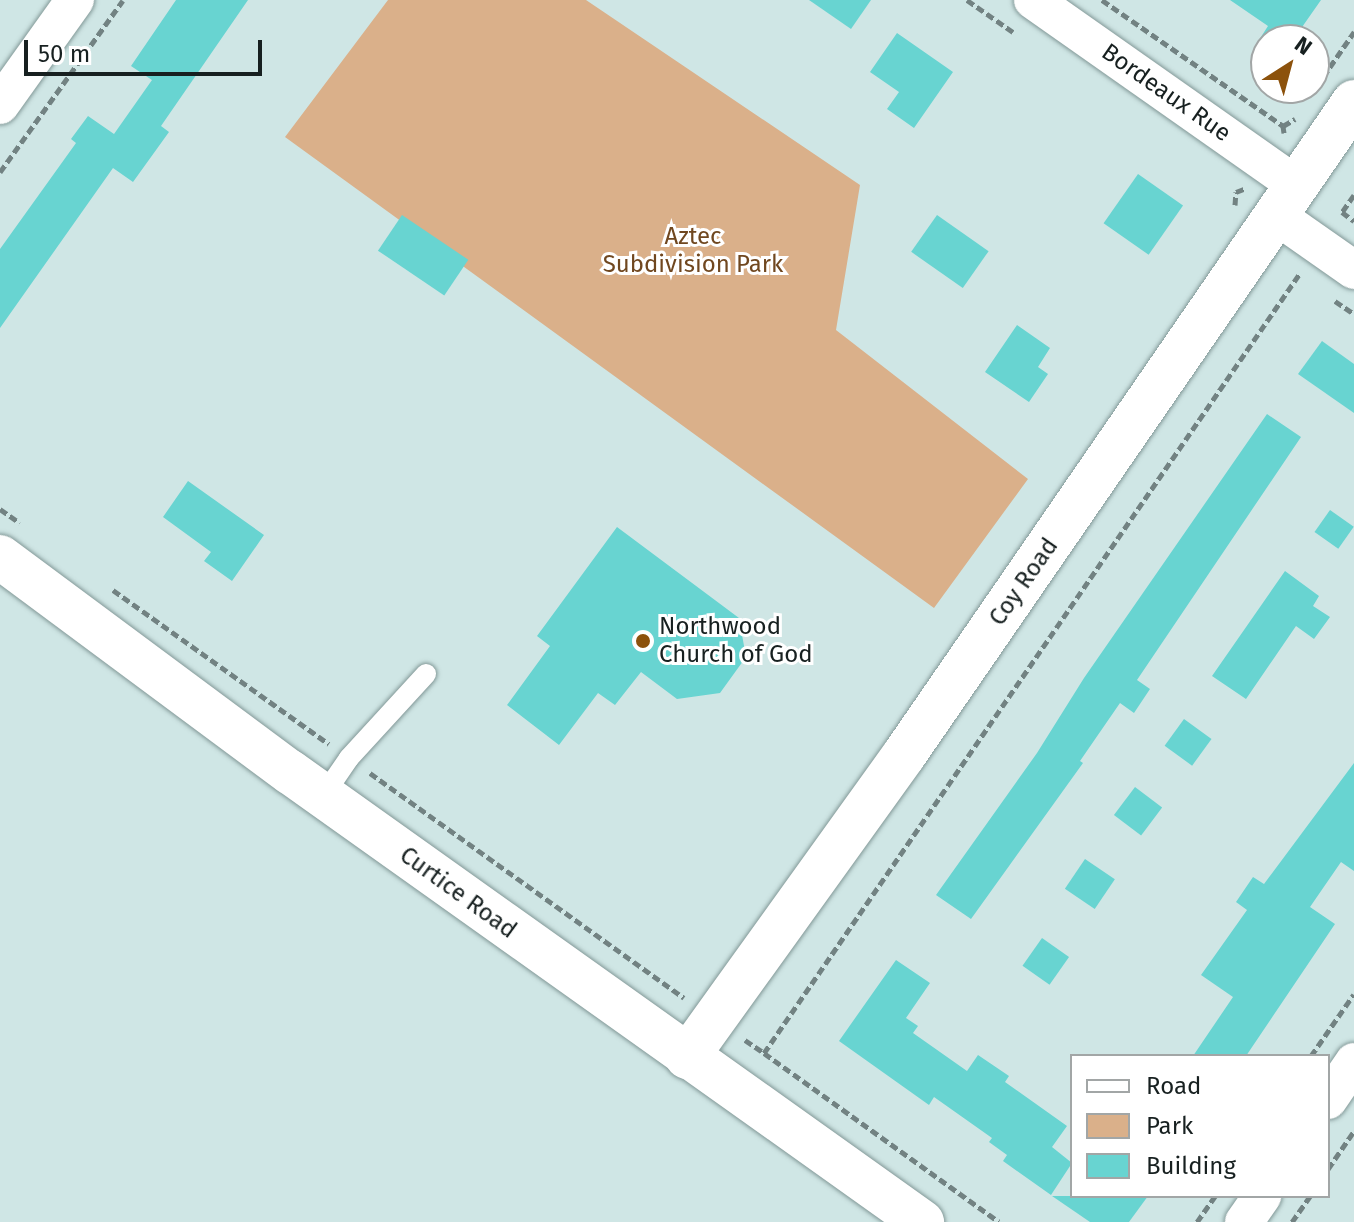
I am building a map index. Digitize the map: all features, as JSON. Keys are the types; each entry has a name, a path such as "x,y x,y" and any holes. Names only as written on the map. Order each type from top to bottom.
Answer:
{"street":[{"path":"0,105 75,0"},
{"name":"Bordeaux Rue","path":"1033,0 1287,201 1319,246 1354,270"},
{"name":"Coy Road","path":"687,1057 913,742 1354,102"},
{"name":"Curtice Road","path":"13,542 323,796 922,1222"},
{"path":"1330,1097 1354,1062"},
{"path":"1244,1222 1261,1198"}],"lane":[{"path":"323,796 349,758 426,674"}],"path":[{"path":"0,172 123,0"},
{"path":"1102,0 1283,126"},
{"path":"764,1053 1354,195"},
{"path":"1342,212 1354,221"},
{"path":"0,509 13,542"},
{"path":"103,583 999,1222"},
{"path":"1312,1054 1354,994"},
{"path":"1330,1166 1354,1131"},
{"path":"1197,1222 1214,1198"},
{"path":"1292,1222 1309,1198"}],"green space":[{"name":"Aztec Subdivision Park","path":"388,0 586,0 860,185 836,330 1028,479 934,608 285,137"}],"building":[{"path":"176,0 248,0 161,126 169,132 133,182 113,168 0,328 0,249 76,143 71,139 88,116 114,134 152,80 131,66"},
{"path":"809,0 871,0 851,29"},
{"path":"1230,0 1321,0 1304,24 1265,24"},
{"path":"897,33 953,72 914,128 887,109 899,92 870,72"},
{"path":"1138,174 1183,206 1149,255 1104,223"},
{"path":"402,215 468,260 444,295 378,251"},
{"path":"937,215 989,251 963,288 911,252"},
{"path":"1017,325 1050,348 1038,367 1048,374 1029,402 985,372"},
{"path":"1322,341 1354,364 1354,413 1298,374"},
{"path":"1267,414 1301,437 1137,680 1150,689 1134,713 1120,703 1080,761 1083,763 971,919 936,895 1037,753 1084,678"},
{"path":"188,481 264,535 232,581 204,561 211,552 163,517"},
{"path":"1330,510 1354,527 1338,549 1315,532"},
{"name":"Northwood Church of God","path":"617,527 739,618 746,657 720,693 677,699 641,672 615,705 598,693 559,745 507,705 550,646 537,636"},
{"path":"1285,571 1319,596 1313,606 1330,617 1314,639 1296,626 1246,699 1212,676"},
{"path":"1184,719 1212,739 1192,766 1165,746"},
{"path":"1354,763 1354,871 1341,862 1310,907 1335,924 1247,1054 1194,1054 1233,997 1201,975 1247,910 1236,902 1253,877 1264,884"},
{"path":"1135,787 1162,807 1141,835 1114,815"},
{"path":"1085,859 1115,879 1095,909 1065,889"},
{"path":"1042,938 1069,957 1050,985 1022,966"},
{"path":"896,960 930,983 906,1018 918,1026 913,1033 967,1071 978,1055 1009,1076 1005,1082 1067,1126 1052,1147 1070,1161 1070,1166 1051,1195 1003,1161 1007,1155 989,1142 992,1138 934,1097 929,1105 839,1041"},
{"path":"1052,1196 1147,1198 1129,1222 1090,1222"}],"place":[{"name":"Northwood Church of God","path":"643,641"}]}
